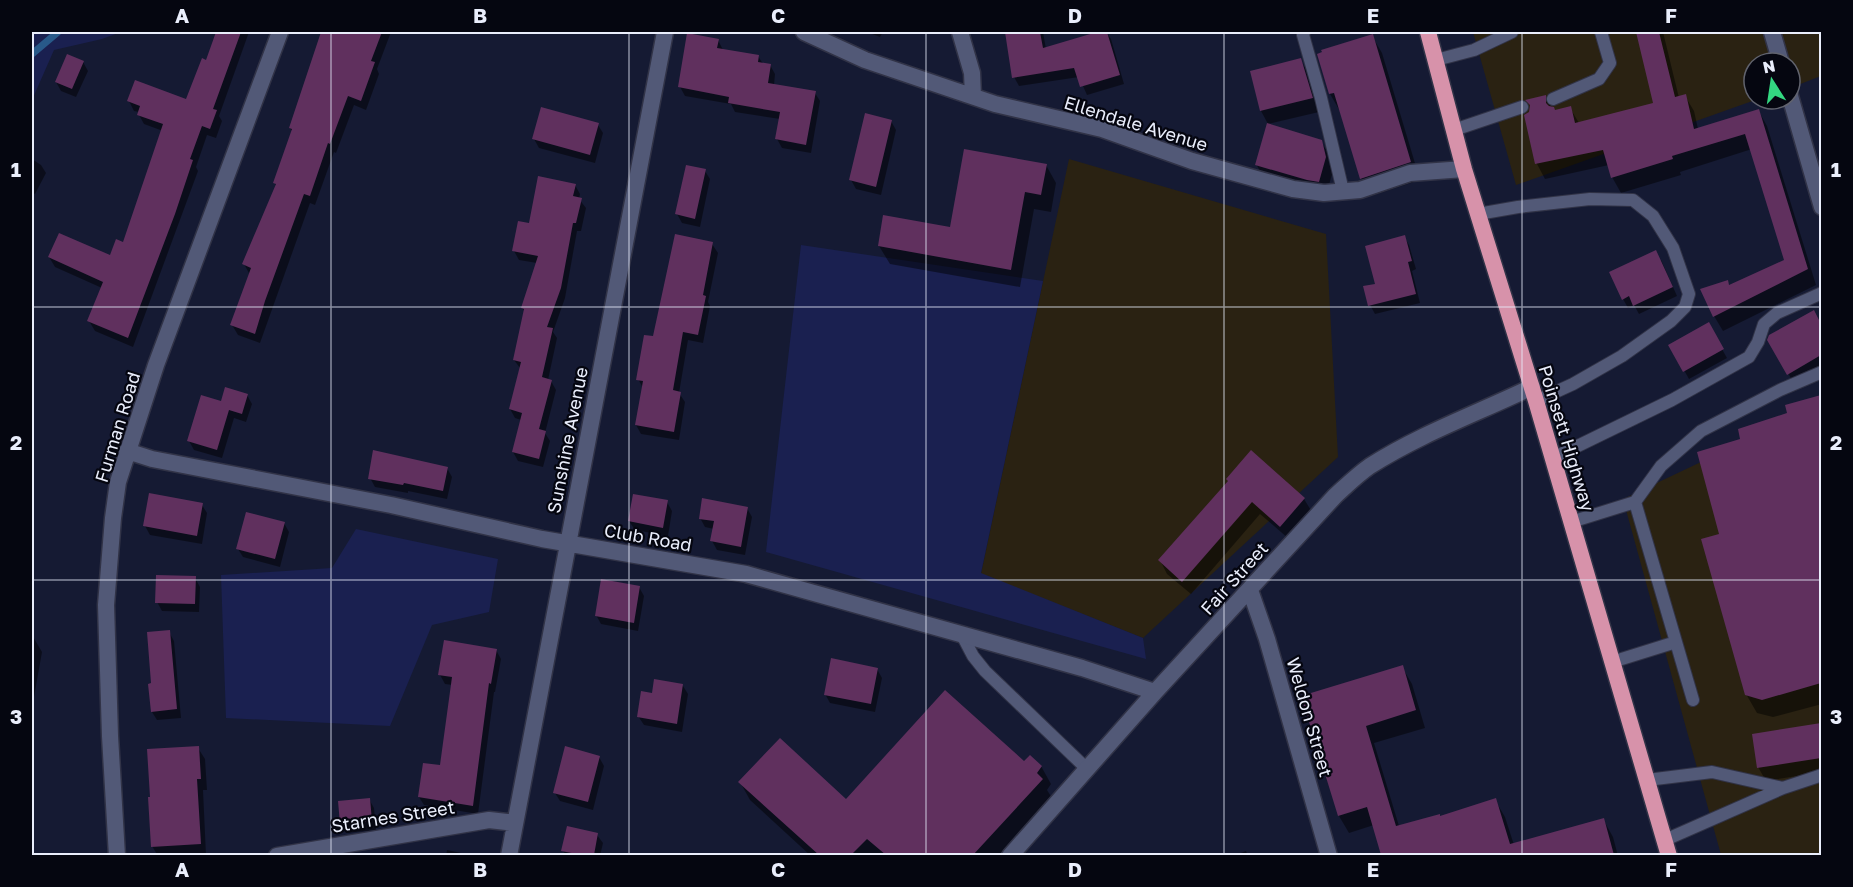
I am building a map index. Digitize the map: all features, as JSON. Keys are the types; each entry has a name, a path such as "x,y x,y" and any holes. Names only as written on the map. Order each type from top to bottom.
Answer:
{"highway":[{"name":"Poinsett Highway","path":"1428,32 1464,169 1534,394 1667,848"}],"street":[{"name":"Furman Road","path":"117,855 106,605 118,482 156,365 280,32"},
{"name":"Sunshine Avenue","path":"509,855 664,32"},
{"name":"Ellendale Avenue","path":"804,32 865,60 995,104 1102,129 1192,161 1293,189 1324,193 1360,190 1410,173 1464,169"},
{"path":"960,32 972,73 973,96"},
{"path":"1772,32 1778,51"},
{"path":"1794,111 1821,207"},
{"name":"Fair Street","path":"1011,855 1155,692 1335,496 1368,467 1408,444 1534,394"},
{"name":"Club Road","path":"127,451 152,459 391,505 542,539 746,574 1082,668 1155,692"},
{"name":"Weldon Street","path":"1250,590 1267,639 1329,855"},
{"name":"Starnes Street","path":"277,855 489,820 515,823"}],"lane":[{"path":"1304,32 1343,191"},
{"path":"1436,60 1474,50 1512,32"},
{"path":"1553,99 1599,79 1610,63 1601,32"},
{"path":"1454,130 1522,107"},
{"path":"1478,214 1590,199 1633,200 1653,216 1673,248 1689,294 1685,307 1671,321 1622,356 1573,384 1534,394"},
{"path":"1553,458 1688,392 1749,357 1758,342 1764,324 1777,313 1821,293"},
{"path":"1571,522 1635,502 1661,466 1701,431 1780,390 1821,372"},
{"path":"1635,502 1693,700"},
{"path":"962,634 973,656 985,671 1088,769"},
{"path":"1612,662 1676,642"},
{"path":"1647,780 1712,772 1783,788"},
{"path":"1667,848 1783,788 1821,775"}],"shaded area":[{"path":"32,32 121,32 102,39 54,50 32,100"},
{"path":"1473,32 1821,32 1821,76 1802,83 1802,51 1742,51 1742,105 1516,185"},
{"path":"1069,159 1326,234 1338,457 1143,638 981,574"},
{"path":"801,245 1043,281 981,573 1143,638 1146,659 766,552"},
{"path":"1821,405 1821,855 1721,855 1623,499"},
{"path":"356,529 498,559 489,612 432,625 390,726 226,718 221,575 332,568"}],"building":[{"path":"216,32 241,32 213,109 217,110 210,129 202,126 175,214 128,338 87,321 103,282 48,257 59,233 110,255 116,239 123,242 163,124 137,115 140,106 127,101 135,80 186,99 202,58 206,60"},
{"path":"321,32 382,32 371,61 375,62 361,101 348,96 330,144 328,143 310,196 304,194 255,334 230,325 251,268 242,264 276,184 273,183 292,129 289,128"},
{"path":"1005,32 1040,32 1043,48 1097,32 1107,32 1120,75 1080,87 1074,68 1012,78"},
{"path":"1636,32 1659,32 1675,97 1686,94 1694,129 1752,111 1760,111 1808,269 1713,317 1700,289 1728,280 1729,285 1784,260 1745,134 1672,156 1673,159 1611,178 1603,150 1535,164 1524,115 1529,112 1530,105 1525,100 1546,95 1546,103 1555,110 1571,106 1575,123 1653,103"},
{"path":"687,33 719,39 717,48 759,55 758,62 771,64 768,83 816,91 806,145 775,139 780,112 728,103 729,97 678,87"},
{"path":"1373,34 1411,162 1360,179 1334,93 1329,94 1317,54 1322,52 1321,50"},
{"path":"67,54 84,61 72,89 55,82"},
{"path":"1301,58 1313,98 1260,111 1250,71"},
{"path":"541,107 599,123 590,155 532,139"},
{"path":"865,113 892,120 876,187 849,180"},
{"path":"1267,123 1322,140 1326,157 1319,182 1255,165"},
{"path":"964,149 1047,164 1041,195 1025,192 1011,270 878,246 883,215 950,227"},
{"path":"686,165 706,169 695,219 675,214"},
{"path":"538,176 576,184 573,196 582,198 576,223 573,223 561,288 547,327 553,328 542,377 552,380 539,429 546,431 539,459 512,452 522,413 509,409 521,362 513,360 524,309 521,308 538,256 512,251 518,221 529,223"},
{"path":"675,234 713,242 698,335 683,332 673,390 681,392 674,432 635,425 643,381 636,380 644,335 653,336"},
{"path":"1405,235 1412,261 1408,262 1416,294 1368,306 1363,286 1375,284 1365,246"},
{"path":"1656,250 1673,287 1633,306 1629,296 1622,300 1609,272"},
{"path":"1814,310 1821,324 1821,355 1787,375 1767,340 1769,335"},
{"path":"1709,322 1724,349 1683,372 1668,345"},
{"path":"225,387 248,394 242,414 229,410 217,450 187,441 201,395 221,401"},
{"path":"1821,395 1821,683 1762,700 1745,695 1701,539 1719,534 1697,452 1740,439 1738,429 1787,413 1785,405"},
{"path":"373,450 448,467 443,491 368,479"},
{"path":"1251,450 1305,498 1280,527 1252,502 1182,582 1158,560 1228,481 1226,479"},
{"path":"149,493 203,503 197,536 143,526"},
{"path":"633,494 668,500 663,528 628,521"},
{"path":"702,498 748,507 741,547 710,541 714,521 699,519"},
{"path":"246,512 285,522 275,559 236,549"},
{"path":"156,575 196,576 195,604 155,603"},
{"path":"601,579 640,586 634,623 595,616"},
{"path":"170,630 177,709 151,712 147,632"},
{"path":"444,640 497,649 491,684 489,683 473,806 418,797 423,763 440,765 452,677 438,675"},
{"path":"831,658 878,668 871,704 824,695"},
{"path":"1403,665 1416,710 1366,726 1396,826 1440,814 1440,816 1496,798 1510,844 1604,818 1614,855 1381,855 1367,807 1338,816 1301,696"},
{"path":"654,679 683,684 677,724 637,717 641,691 652,693"},
{"path":"945,690 1024,761 1030,755 1042,766 1037,773 1043,779 973,855 886,855 867,839 851,855 819,855 738,782 780,738 846,799"},
{"path":"1821,723 1821,758 1757,768 1752,734"},
{"path":"199,746 201,779 197,779 201,844 151,847 147,749"},
{"path":"565,746 600,756 588,802 553,793"},
{"path":"370,798 372,821 340,824 338,801"},
{"path":"567,826 598,833 594,855 561,851"}],"waterway":[{"path":"32,54 58,32"}]}
